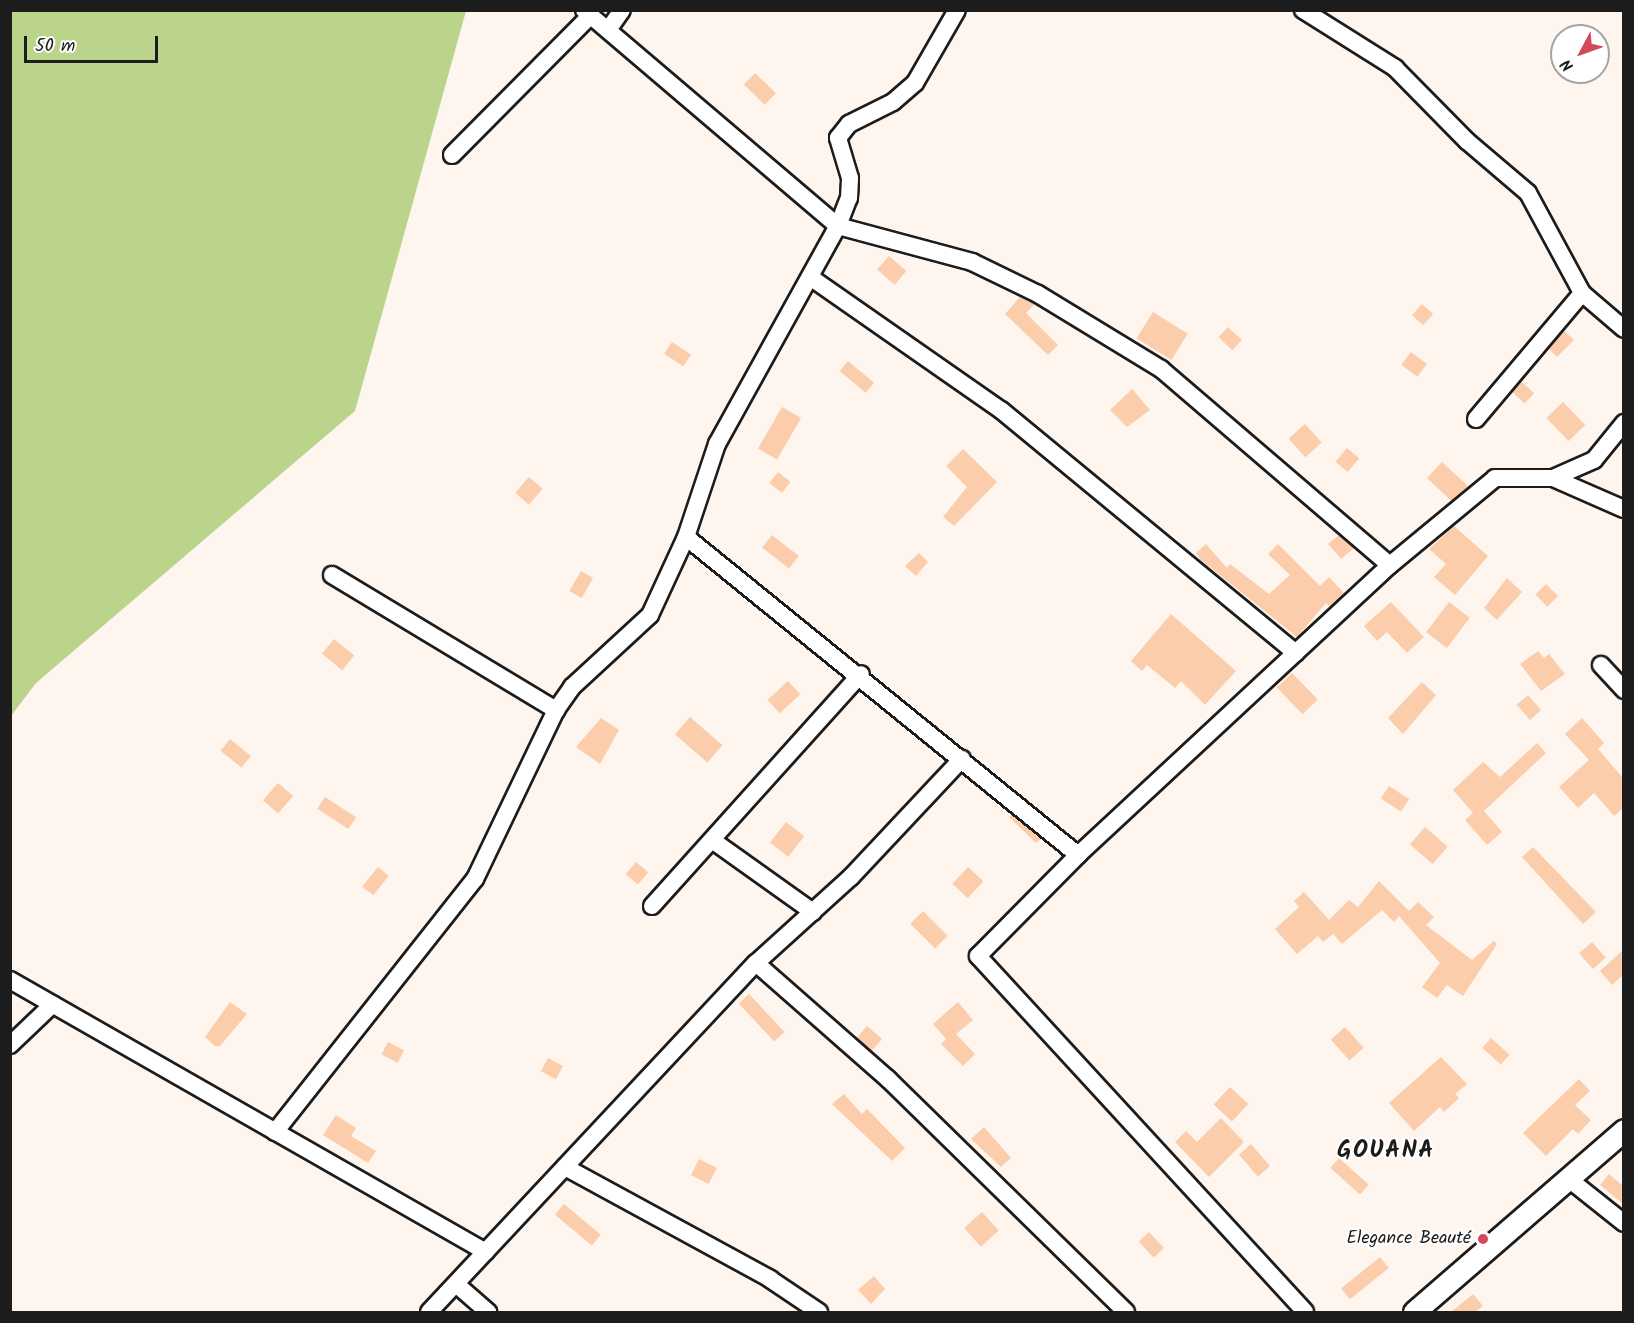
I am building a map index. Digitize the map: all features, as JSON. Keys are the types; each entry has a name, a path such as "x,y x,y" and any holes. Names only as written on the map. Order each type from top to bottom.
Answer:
{"street":[{"path":"608,30 622,10"},
{"path":"275,1132 475,879 556,710 572,687 650,615 686,537 717,444 838,226 849,198 850,178 838,138 849,124 893,102 915,83 957,10"},
{"path":"1304,10 1395,68 1467,141 1528,193 1582,293 1623,329"},
{"path":"452,155 587,13 838,226 972,262 1038,294 1161,369 1390,564"},
{"path":"810,277 1001,410 1296,653"},
{"path":"1476,419 1582,293"},
{"path":"1305,1312 978,956 1078,855 1390,564 1495,478 1553,478 1594,460 1623,423"},
{"path":"1553,478 1623,509"},
{"path":"686,537 861,674 1078,855"},
{"path":"332,575 556,710"},
{"path":"1601,665 1623,690"},
{"path":"652,906 861,674"},
{"path":"429,1312 756,963 813,912 962,759"},
{"path":"711,840 813,912"},
{"path":"756,963 888,1079 1126,1312"},
{"path":"10,980 486,1252"},
{"path":"10,1045 53,1004"},
{"path":"1414,1312 1570,1180 1623,1130"},
{"path":"565,1167 770,1279 819,1312"},
{"path":"1570,1180 1623,1223"},
{"path":"456,1284 488,1312"}],"green space":[{"path":"11,10 466,11 355,411 36,683 11,716"}],"building":[{"path":"755,73 776,93 765,105 744,85"},
{"path":"889,256 906,271 895,285 877,270"},
{"path":"1020,297 1035,304 1026,313 1058,345 1048,355 1005,314"},
{"path":"1422,304 1433,314 1423,325 1412,315"},
{"path":"1153,312 1188,334 1171,360 1137,338"},
{"path":"1228,327 1242,340 1232,350 1218,337"},
{"path":"1564,331 1574,340 1557,357 1549,349"},
{"path":"672,342 691,355 683,366 664,354"},
{"path":"1411,352 1427,364 1417,377 1401,365"},
{"path":"848,361 874,383 866,393 840,371"},
{"path":"1521,381 1534,393 1525,404 1511,391"},
{"path":"1132,389 1150,410 1127,427 1110,410"},
{"path":"1563,402 1585,425 1569,441 1546,418"},
{"path":"782,407 801,418 777,460 758,449"},
{"path":"1305,424 1322,443 1305,457 1289,439"},
{"path":"1347,448 1359,458 1348,472 1335,462"},
{"path":"963,449 997,482 954,526 943,517 967,487 946,466"},
{"path":"1442,462 1468,486 1453,502 1427,478"},
{"path":"778,472 791,482 782,493 769,483"},
{"path":"529,477 543,489 529,505 515,493"},
{"path":"1454,526 1488,556 1455,595 1434,577 1446,564 1429,549"},
{"path":"772,535 799,556 789,569 762,548"},
{"path":"1339,535 1354,548 1341,559 1328,544"},
{"path":"1206,544 1227,568 1230,564 1269,594 1290,575 1268,554 1278,544 1320,586 1329,577 1344,593 1330,607 1326,603 1297,637 1201,560 1196,553"},
{"path":"919,553 928,562 916,576 905,566"},
{"path":"581,571 593,578 582,598 570,591"},
{"path":"1507,578 1522,592 1497,620 1484,608"},
{"path":"1546,584 1558,596 1547,607 1535,595"},
{"path":"1391,602 1424,637 1407,653 1387,632 1377,641 1364,626"},
{"path":"1449,602 1470,618 1447,648 1426,632"},
{"path":"1171,614 1236,671 1205,705 1181,681 1175,688 1147,665 1142,671 1131,661"},
{"path":"334,639 354,655 342,670 322,654"},
{"path":"1538,651 1544,658 1549,654 1565,674 1541,691 1520,664"},
{"path":"1292,673 1318,700 1303,714 1277,688"},
{"path":"788,681 800,694 780,713 768,700"},
{"path":"1422,682 1436,695 1403,734 1388,718"},
{"path":"1528,695 1541,710 1530,720 1517,705"},
{"path":"690,717 722,745 707,763 675,734"},
{"path":"601,718 619,730 600,764 576,747"},
{"path":"1582,718 1604,743 1598,749 1623,778 1623,808 1614,816 1594,793 1578,808 1559,787 1589,760 1565,734"},
{"path":"230,739 251,756 242,768 221,751"},
{"path":"1537,743 1546,753 1484,811 1502,832 1487,845 1465,820 1473,813 1453,790 1483,762 1500,777"},
{"path":"278,783 293,796 278,813 263,800"},
{"path":"1389,786 1409,799 1401,812 1381,799"},
{"path":"325,797 356,817 348,829 317,809"},
{"path":"1012,815 1041,839 1036,843 1009,817"},
{"path":"786,822 804,836 788,857 770,842"},
{"path":"1425,827 1448,847 1433,864 1410,844"},
{"path":"1533,847 1596,912 1583,924 1522,857"},
{"path":"636,862 648,872 638,885 626,874"},
{"path":"378,867 389,876 373,895 362,886"},
{"path":"968,867 983,881 968,898 952,884"},
{"path":"1379,881 1409,911 1418,902 1434,917 1426,925 1472,960 1494,941 1497,944 1463,996 1447,985 1437,998 1422,987 1440,963 1399,916 1394,922 1382,910 1342,944 1333,934 1323,942 1318,936 1297,954 1275,929 1299,907 1294,901 1304,892 1329,920 1349,900 1358,907"},
{"path":"923,911 948,936 935,948 910,924"},
{"path":"1592,942 1606,958 1593,969 1579,953"},
{"path":"1623,950 1623,975 1612,985 1600,971"},
{"path":"749,994 784,1032 774,1042 739,1004"},
{"path":"230,1002 247,1014 220,1046 215,1046 205,1037"},
{"path":"958,1002 973,1020 956,1034 975,1054 963,1066 941,1044 946,1039 933,1024"},
{"path":"867,1026 882,1039 872,1051 857,1038"},
{"path":"1345,1027 1364,1048 1350,1061 1331,1040"},
{"path":"1491,1038 1510,1055 1501,1064 1482,1048"},
{"path":"388,1042 404,1050 398,1063 382,1054"},
{"path":"1441,1057 1467,1084 1455,1094 1459,1098 1444,1112 1440,1107 1414,1131 1389,1103"},
{"path":"548,1058 563,1066 556,1079 541,1071"},
{"path":"1579,1079 1590,1091 1575,1105 1591,1120 1578,1134 1573,1129 1546,1156 1523,1133"},
{"path":"1230,1087 1248,1104 1232,1122 1214,1105"},
{"path":"844,1094 862,1114 867,1109 905,1148 892,1161 832,1104"},
{"path":"336,1115 356,1128 351,1136 376,1151 368,1163 323,1135"},
{"path":"1221,1118 1244,1142 1209,1177 1175,1142 1186,1131 1197,1142"},
{"path":"984,1127 1011,1158 1001,1167 971,1139"},
{"path":"1251,1144 1270,1166 1258,1176 1239,1154"},
{"path":"1339,1158 1369,1185 1360,1194 1330,1168"},
{"path":"699,1159 717,1168 709,1184 691,1175"},
{"path":"1609,1174 1623,1186 1623,1204 1600,1185"},
{"path":"564,1204 601,1235 592,1246 555,1215"},
{"path":"982,1212 999,1231 981,1247 964,1228"},
{"path":"1149,1232 1164,1248 1154,1258 1139,1242"},
{"path":"1380,1257 1389,1268 1350,1299 1341,1288"},
{"path":"874,1276 885,1289 871,1304 858,1290"},
{"path":"1473,1294 1483,1306 1475,1312 1451,1312"}],"place":[{"name":"Elegance Beauté","path":"1483,1239"}],"district":[{"name":"GOUANA","path":"1386,1151"}]}
